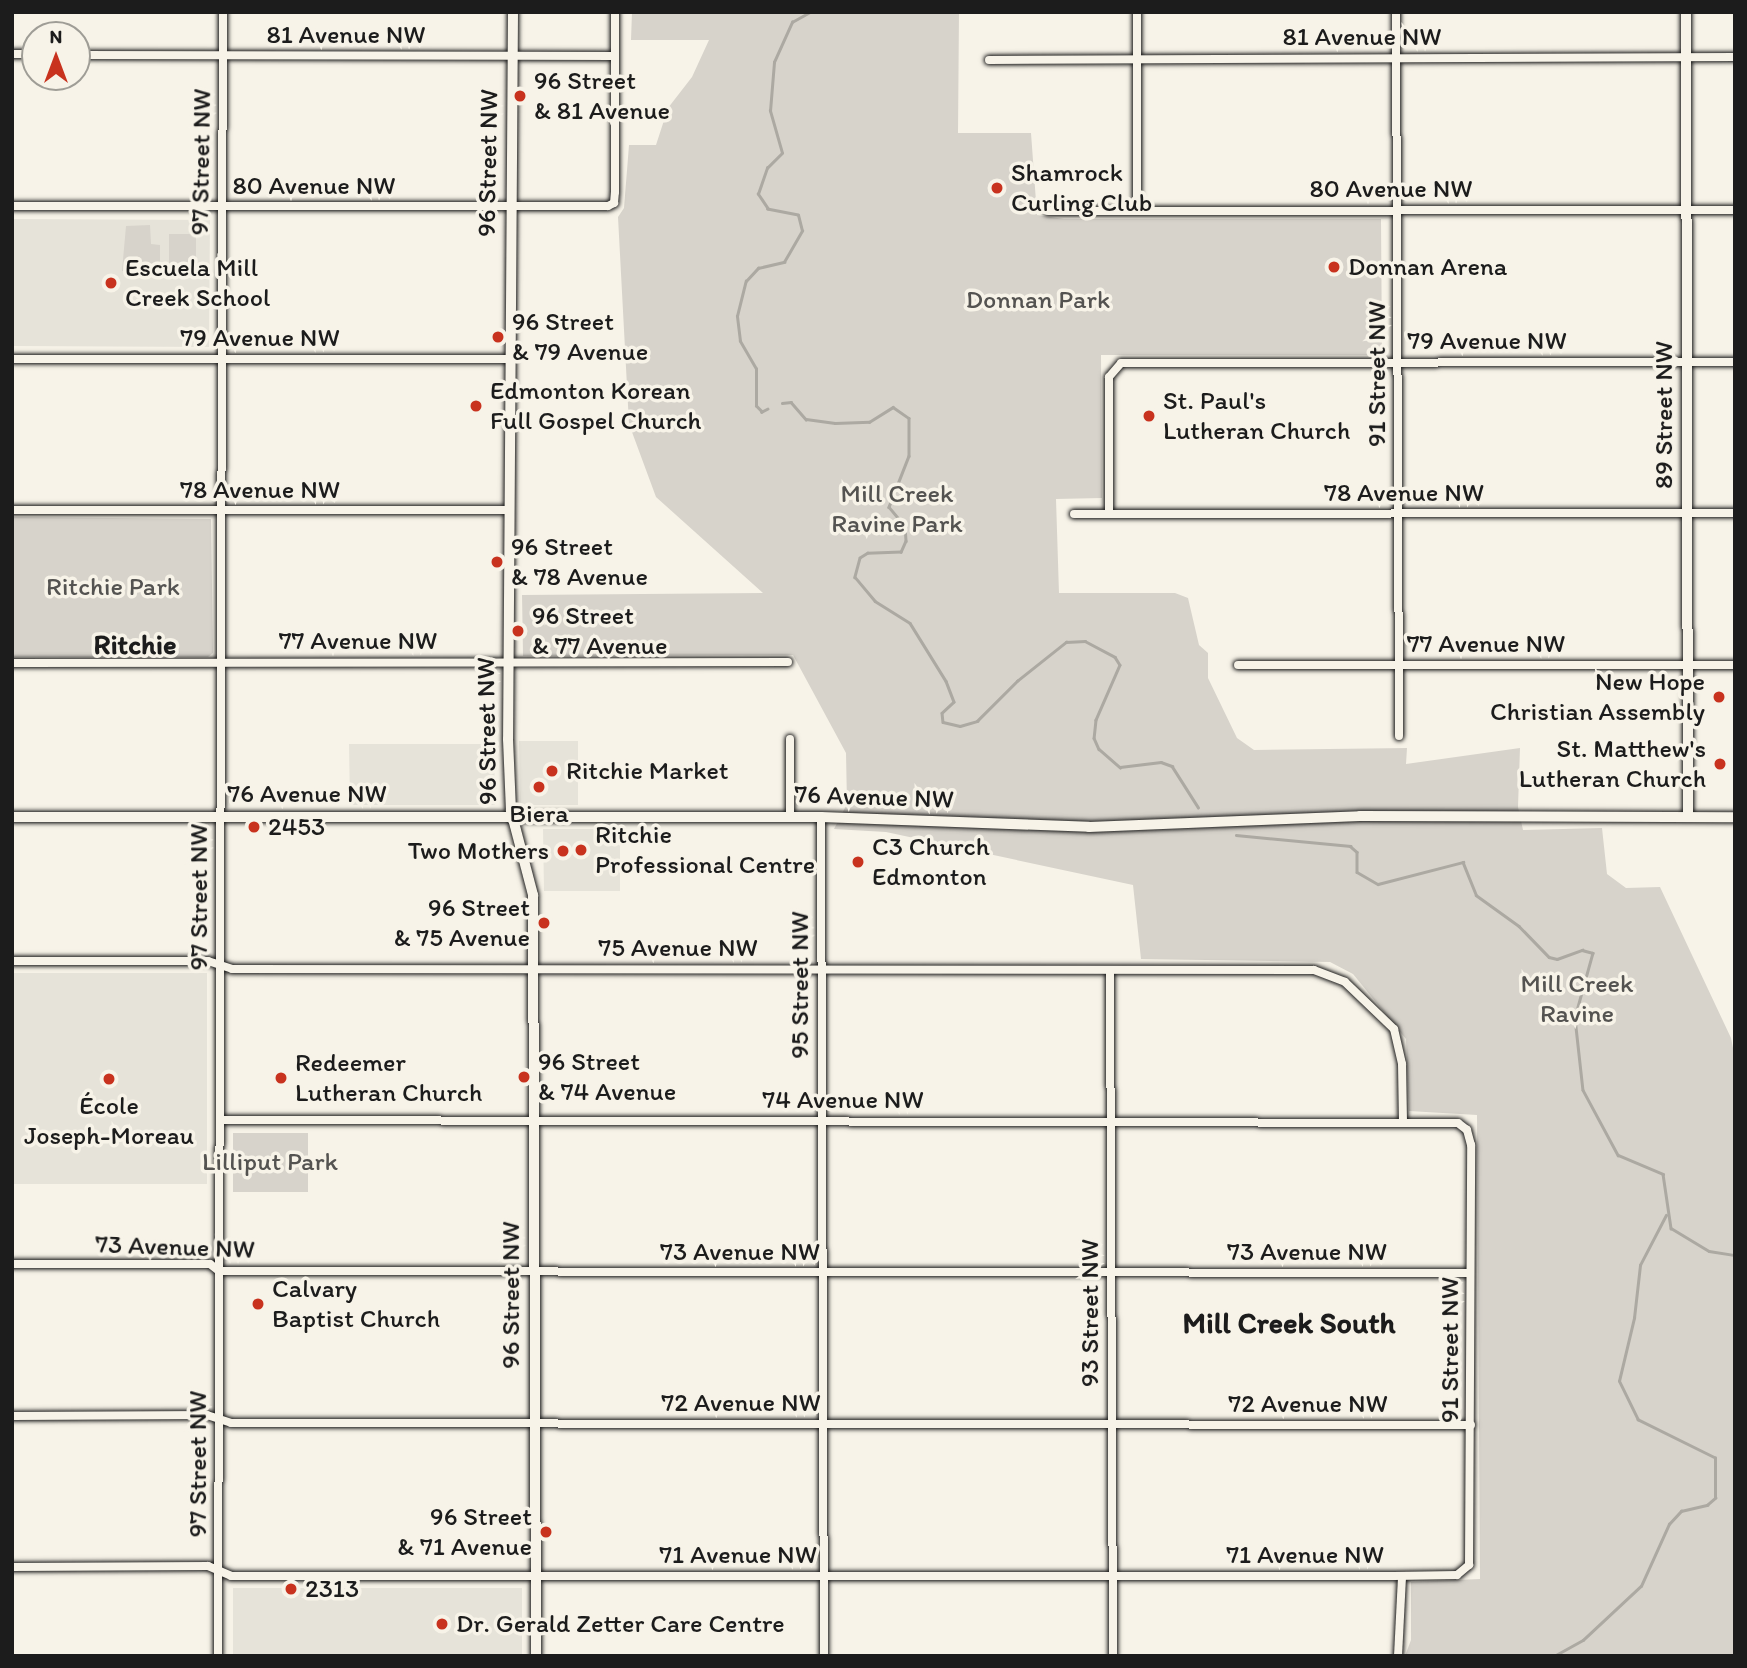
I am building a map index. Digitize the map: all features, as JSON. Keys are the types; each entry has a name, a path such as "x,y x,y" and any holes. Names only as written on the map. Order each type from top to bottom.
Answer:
{"street":[{"name":"97 Street NW","path":"218,1656 223,12"},
{"name":"96 Street NW","path":"513,12 508,359 508,661 512,817 532,887 536,1656"},
{"path":"615,12 615,56"},
{"path":"1136,12 1137,211"},
{"name":"91 Street NW","path":"1396,12 1399,736"},
{"name":"89 Street NW","path":"1686,12 1688,817"},
{"name":"81 Avenue NW","path":"91,55 615,56"},
{"name":"80 Avenue NW","path":"12,206 511,207 614,203 615,56"},
{"name":"81 Avenue NW","path":"989,60 1735,57"},
{"name":"80 Avenue NW","path":"1048,211 1735,210"},
{"name":"79 Avenue NW","path":"12,359 508,359"},
{"name":"79 Avenue NW","path":"1110,514 1109,377 1115,366 1735,362"},
{"name":"78 Avenue NW","path":"12,510 508,510"},
{"name":"78 Avenue NW","path":"1074,514 1735,513"},
{"name":"77 Avenue NW","path":"12,663 788,662"},
{"name":"77 Avenue NW","path":"1238,665 1735,665"},
{"path":"790,739 790,817"},
{"name":"76 Avenue NW","path":"12,817 821,817 1123,827 1360,816 1735,817"},
{"name":"95 Street NW","path":"821,817 824,1656"},
{"name":"75 Avenue NW","path":"12,961 208,961 232,968 1307,970 1342,981 1396,1034 1403,1121"},
{"name":"93 Street NW","path":"1110,970 1113,1656"},
{"name":"74 Avenue NW","path":"220,1120 1403,1121 1453,1122 1464,1127"},
{"name":"91 Street NW","path":"1464,1127 1471,1144 1471,1557 1465,1572"},
{"name":"73 Avenue NW","path":"12,1265 210,1264 219,1271 534,1273 1470,1273"},
{"name":"72 Avenue NW","path":"12,1416 207,1415 231,1423 1471,1425"},
{"name":"71 Avenue NW","path":"12,1567 208,1566 231,1576 1402,1576 1465,1572"},
{"path":"1398,1656 1402,1576"}],"shaded area":[{"name":"Escuela Mill Creek School","path":"12,219 210,220 209,347 12,346"},
{"path":"519,741 578,741 578,805 520,805"},
{"path":"349,744 494,744 495,805 350,805"},
{"path":"543,829 620,829 620,891 544,891"},
{"name":"École Joseph-Moreau","path":"12,973 207,973 207,1184 12,1184"},
{"path":"233,1588 522,1588 522,1656 233,1656"}],"green space":[{"name":"Mill Creek Ravine Park","path":"632,12 959,12 958,133 1031,133 1037,215 1064,219 1381,219 1382,355 1101,355 1102,498 1056,499 1059,593 1175,593 1188,598 1199,645 1208,653 1208,678 1237,738 1254,750 1407,748 1406,764 1520,748 1518,807 1523,830 1602,828 1607,874 1626,888 1660,887 1731,1038 1735,1058 1735,1656 1405,1656 1411,1640 1411,1582 1480,1579 1477,1115 1409,1111 1406,1039 1353,974 1330,962 1141,959 1133,885 886,832 834,829 847,804 846,753 793,655 523,656 522,595 763,593 656,497 629,424 618,217 624,208 629,145 656,145 668,108 692,77 709,40 631,40"},
{"path":"150,225 151,244 160,245 160,271 122,271 126,226"},
{"path":"169,234 196,234 196,257 184,266 169,265"},
{"name":"Ritchie Park","path":"12,517 211,519 213,653 208,657 12,657"},
{"name":"Lilliput Park","path":"233,1133 308,1133 308,1192 233,1192"}],"waterway":[{"path":"768,409 762,412 756,406 756,369 740,341 737,316 746,281 758,268 784,262 802,231 798,215 768,209 758,194 767,168 782,153 770,111 774,62 792,22 810,12"},
{"path":"782,403 791,402 806,419 835,423 869,422 893,407 909,418 909,456 889,507 905,526 906,541 901,552 868,553 860,558 855,577 875,601 910,623 946,681 954,702 942,713 943,722 960,726 977,721 1017,681 1066,642 1085,641 1115,657 1120,665 1096,720 1094,738 1099,749 1120,767 1161,762 1172,766 1198,807"},
{"path":"1236,835 1350,846 1357,852 1357,872 1378,884 1463,862 1476,895 1519,926 1549,957 1557,959 1582,950 1593,953 1575,1018 1583,1090 1618,1155 1663,1174 1671,1228 1709,1251 1735,1255"},
{"path":"1554,1656 1583,1640 1641,1586 1669,1524 1681,1511 1707,1505 1715,1498 1715,1458 1638,1420 1619,1381 1634,1318 1640,1265 1666,1215"}],"place":[{"name":"96 Street & 81 Avenue","path":"520,96"},
{"name":"Shamrock Curling Club","path":"997,188"},
{"name":"Donnan Arena","path":"1334,267"},
{"name":"Escuela Mill Creek School","path":"111,283"},
{"name":"96 Street & 79 Avenue","path":"498,337"},
{"name":"Edmonton Korean Full Gospel Church","path":"476,406"},
{"name":"St. Paul's Lutheran Church","path":"1149,416"},
{"name":"96 Street & 78 Avenue","path":"497,562"},
{"name":"96 Street & 77 Avenue","path":"518,631"},
{"name":"New Hope Christian Assembly","path":"1719,697"},
{"name":"St. Matthew's Lutheran Church","path":"1720,764"},
{"name":"Ritchie Market","path":"552,771"},
{"name":"Biera","path":"539,787"},
{"name":"2453","path":"254,827"},
{"name":"Ritchie Professional Centre","path":"581,850"},
{"name":"Two Mothers","path":"563,851"},
{"name":"C3 Church Edmonton","path":"858,862"},
{"name":"96 Street & 75 Avenue","path":"544,923"},
{"name":"96 Street & 74 Avenue","path":"524,1077"},
{"name":"Redeemer Lutheran Church","path":"281,1078"},
{"name":"École Joseph-Moreau","path":"109,1079"},
{"name":"Calvary Baptist Church","path":"258,1304"},
{"name":"96 Street & 71 Avenue","path":"546,1532"},
{"name":"2313","path":"291,1589"},
{"name":"Dr. Gerald Zetter Care Centre","path":"442,1624"}],"district":[{"name":"Ritchie","path":"135,644"},
{"name":"Mill Creek South","path":"1289,1323"}],"park label":[{"name":"Donnan Park","path":"1038,300"},
{"name":"Mill Creek Ravine","path":"1577,999"}]}
